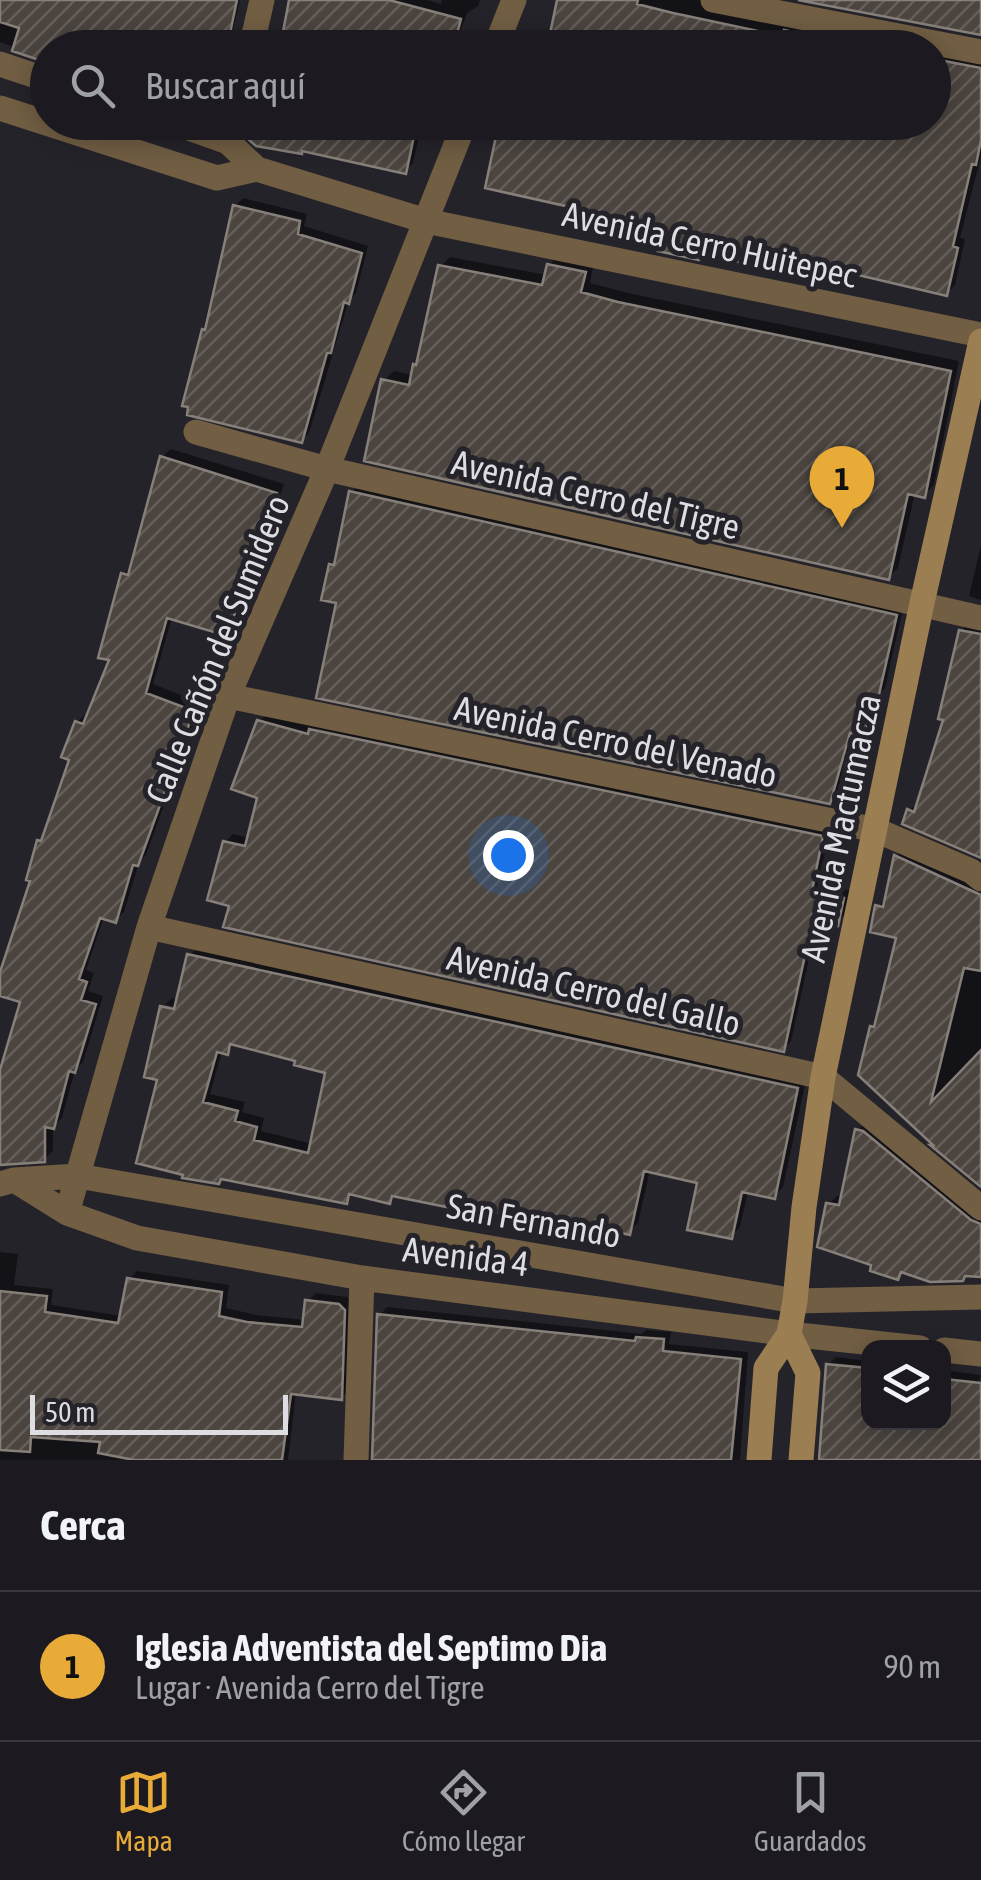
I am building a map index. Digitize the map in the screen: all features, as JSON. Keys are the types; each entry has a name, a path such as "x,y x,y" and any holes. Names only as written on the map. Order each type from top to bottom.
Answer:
{"street":[{"path":"254,30 262,0"},
{"path":"502,30 514,0"},
{"path":"713,0 868,30"},
{"path":"951,46 981,52"},
{"path":"0,64 30,74"},
{"path":"0,108 30,118"},
{"path":"99,140 216,178 257,169 236,140"},
{"path":"216,178 228,140"},
{"name":"Calle Cañón del Sumidero","path":"66,1214 149,927 228,696 327,469 458,140"},
{"name":"Avenida Cerro Huitepec","path":"257,169 426,221 981,338"},
{"name":"Avenida Mactumacza","path":"759,1460 766,1368 788,1334 795,1300 823,1077 981,338"},
{"name":"Avenida Cerro del Tigre","path":"196,432 327,469 981,618"},
{"name":"Avenida Cerro del Venado","path":"228,696 876,830 971,870 981,879"},
{"name":"Avenida Cerro del Gallo","path":"149,927 823,1077 981,1208"},
{"name":"San Fernando","path":"7,1182 78,1176 795,1300 981,1297"},
{"name":"Avenida 4","path":"7,1182 66,1214 136,1238 362,1278 861,1342"},
{"path":"356,1460 362,1278"},
{"path":"788,1334 808,1373 802,1460"},
{"path":"951,1351 981,1354"}],"building":[{"path":"0,0 237,0 231,30 30,30 30,57 12,51 19,28 0,22"},
{"path":"289,0 389,0 461,19 458,30 283,30"},
{"path":"557,0 638,0 637,4 753,30 551,30"},
{"path":"798,0 981,0 981,35"},
{"path":"951,62 981,68 981,140 953,246 958,248 947,296 803,262 800,277 701,253 699,260 658,251 663,231 485,188 495,140 951,140"},
{"path":"249,140 413,140 406,174 302,151 256,146"},
{"path":"233,205 300,221 298,234 362,253 349,304 344,302 331,353 327,353 302,443 187,415 188,407 182,406 202,329 205,330"},
{"path":"547,264 586,272 581,292 618,302 951,371 925,498 908,494 889,580 364,461 381,379 409,385 438,265 542,285"},
{"path":"160,456 277,493 227,636 167,618 146,693 194,711 138,866 133,865 116,923 100,918 79,979 87,982 81,1000 96,1004 75,1073 69,1071 54,1129 45,1127 45,1162 0,1165 0,1070 20,1002 0,996 0,972 30,881 26,880 37,840 41,841 69,760 61,757 75,721 83,724 109,660 98,658 121,573 128,575"},
{"path":"349,491 897,615 878,699 874,698 865,736 850,733 830,804 316,698 336,603 321,600 329,564 334,565"},
{"path":"959,630 981,634 981,858 902,824 907,809 914,812 943,720 938,719"},
{"path":"257,720 308,734 309,729 823,836 812,891 844,898 838,926 830,925 827,941 809,937 784,1052 223,927 229,906 207,900 223,841 245,846 257,798 231,789"},
{"path":"894,855 981,895 981,971 964,968 931,1102 981,1050 981,1187 930,1145 858,1075 896,938 870,932 875,905 883,907"},
{"path":"187,954 798,1088 775,1199 742,1192 732,1239 687,1230 697,1183 644,1171 630,1235 563,1220 562,1227 392,1196 390,1204 349,1194 347,1204 221,1179 219,1184 182,1178 183,1175 136,1163 157,1080 144,1077 160,1006 174,1009","holes":["230,1044 295,1061 294,1065 325,1073 308,1153 254,1140 257,1127 235,1121 238,1111 203,1102 217,1052 228,1055"]},
{"path":"855,1129 863,1131 971,1220 981,1224 981,1277 930,1282 901,1272 898,1280 870,1271 871,1265 817,1247 826,1203 839,1205"},
{"path":"127,1278 222,1292 219,1316 247,1322 302,1327 305,1300 339,1304 345,1310 342,1400 291,1394 282,1460 134,1460 98,1453 100,1442 31,1437 30,1452 0,1450 0,1291 47,1296 45,1312 118,1323"},
{"path":"377,1314 635,1341 636,1337 664,1339 663,1351 741,1359 731,1460 372,1460"},
{"path":"826,1364 861,1367 861,1430 951,1430 951,1380 981,1383 981,1460 819,1460"}],"place":[{"name":"Iglesia Adventista del Septimo Dia","path":"842,528"}]}
